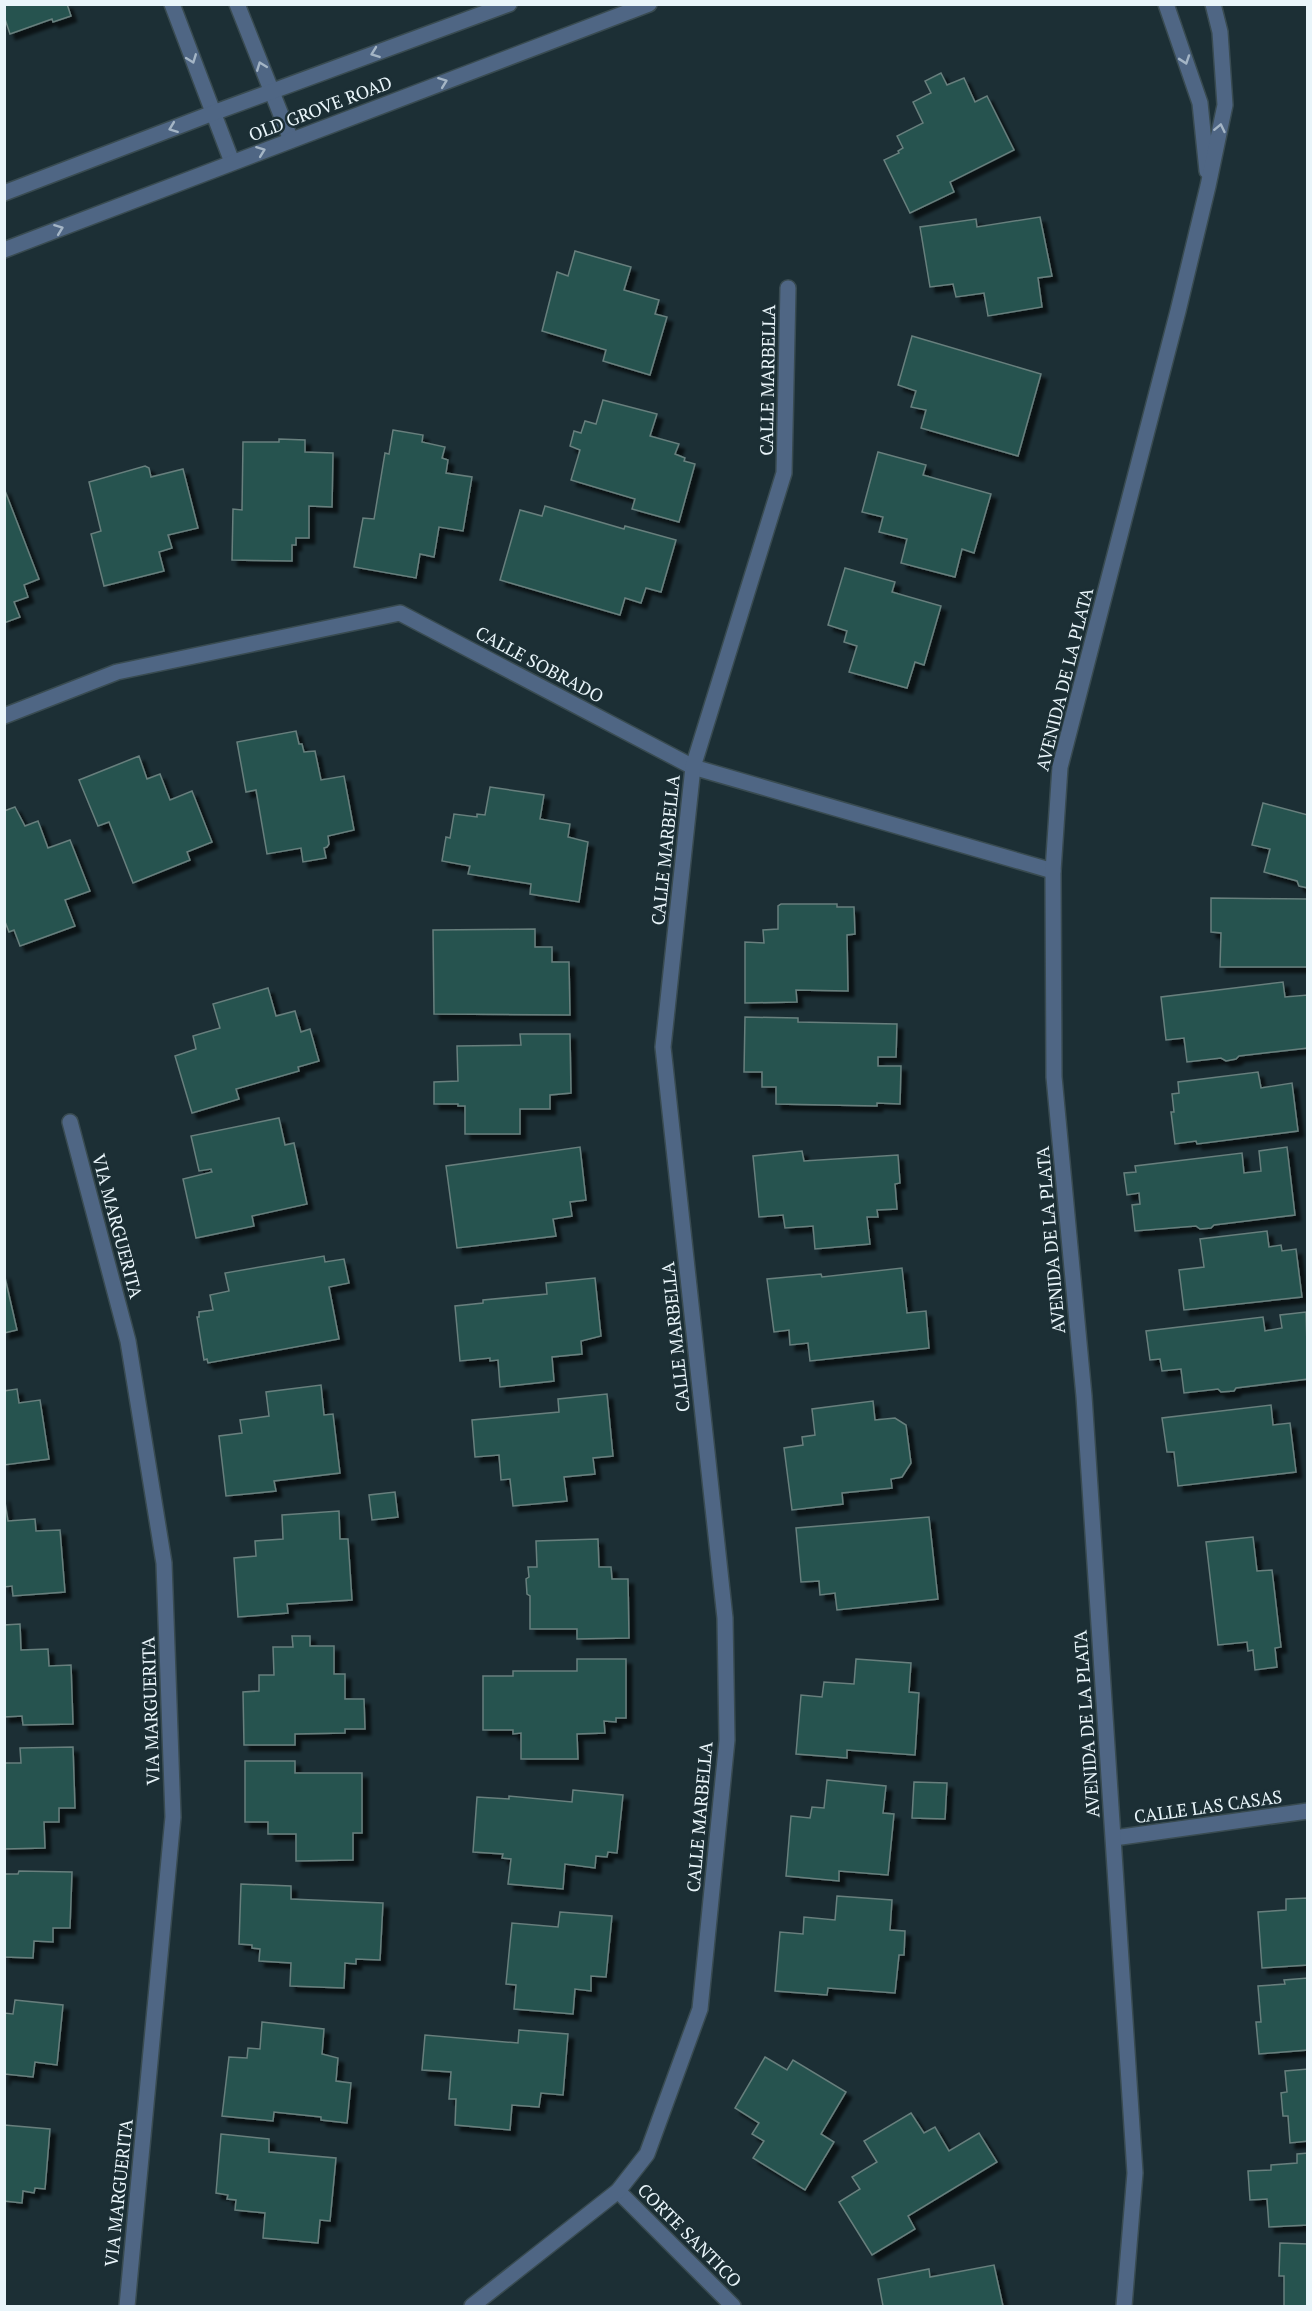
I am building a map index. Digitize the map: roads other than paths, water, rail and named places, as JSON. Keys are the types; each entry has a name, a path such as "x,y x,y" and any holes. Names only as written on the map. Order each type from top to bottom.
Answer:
{"street":[{"path":"172,4 232,162"},
{"path":"237,4 291,140"},
{"name":"OLD GROVE ROAD","path":"4,193 271,91 509,4"},
{"name":"OLD GROVE ROAD","path":"4,250 649,4"},
{"name":"AVENIDA DE LA PLATA","path":"1166,4 1200,103 1208,186"},
{"name":"AVENIDA DE LA PLATA","path":"1125,2307 1134,2174 1084,1396 1054,1077 1053,871 1060,767 1208,186 1225,105 1220,32 1213,4"},
{"name":"CALLE MARBELLA","path":"472,2307 618,2191 648,2154 700,2009 727,1740 725,1618 663,1047 693,767 784,473 788,288"},
{"name":"CALLE SOBRADO","path":"4,716 117,672 400,613 693,767 1053,871"},
{"name":"VIA MARGUERITA","path":"70,1122 128,1341 164,1563 173,1817 127,2307"},
{"name":"CALLE LAS CASAS","path":"1113,1838 1308,1811"},
{"name":"CORTE SANTICO","path":"618,2191 733,2307"}]}
